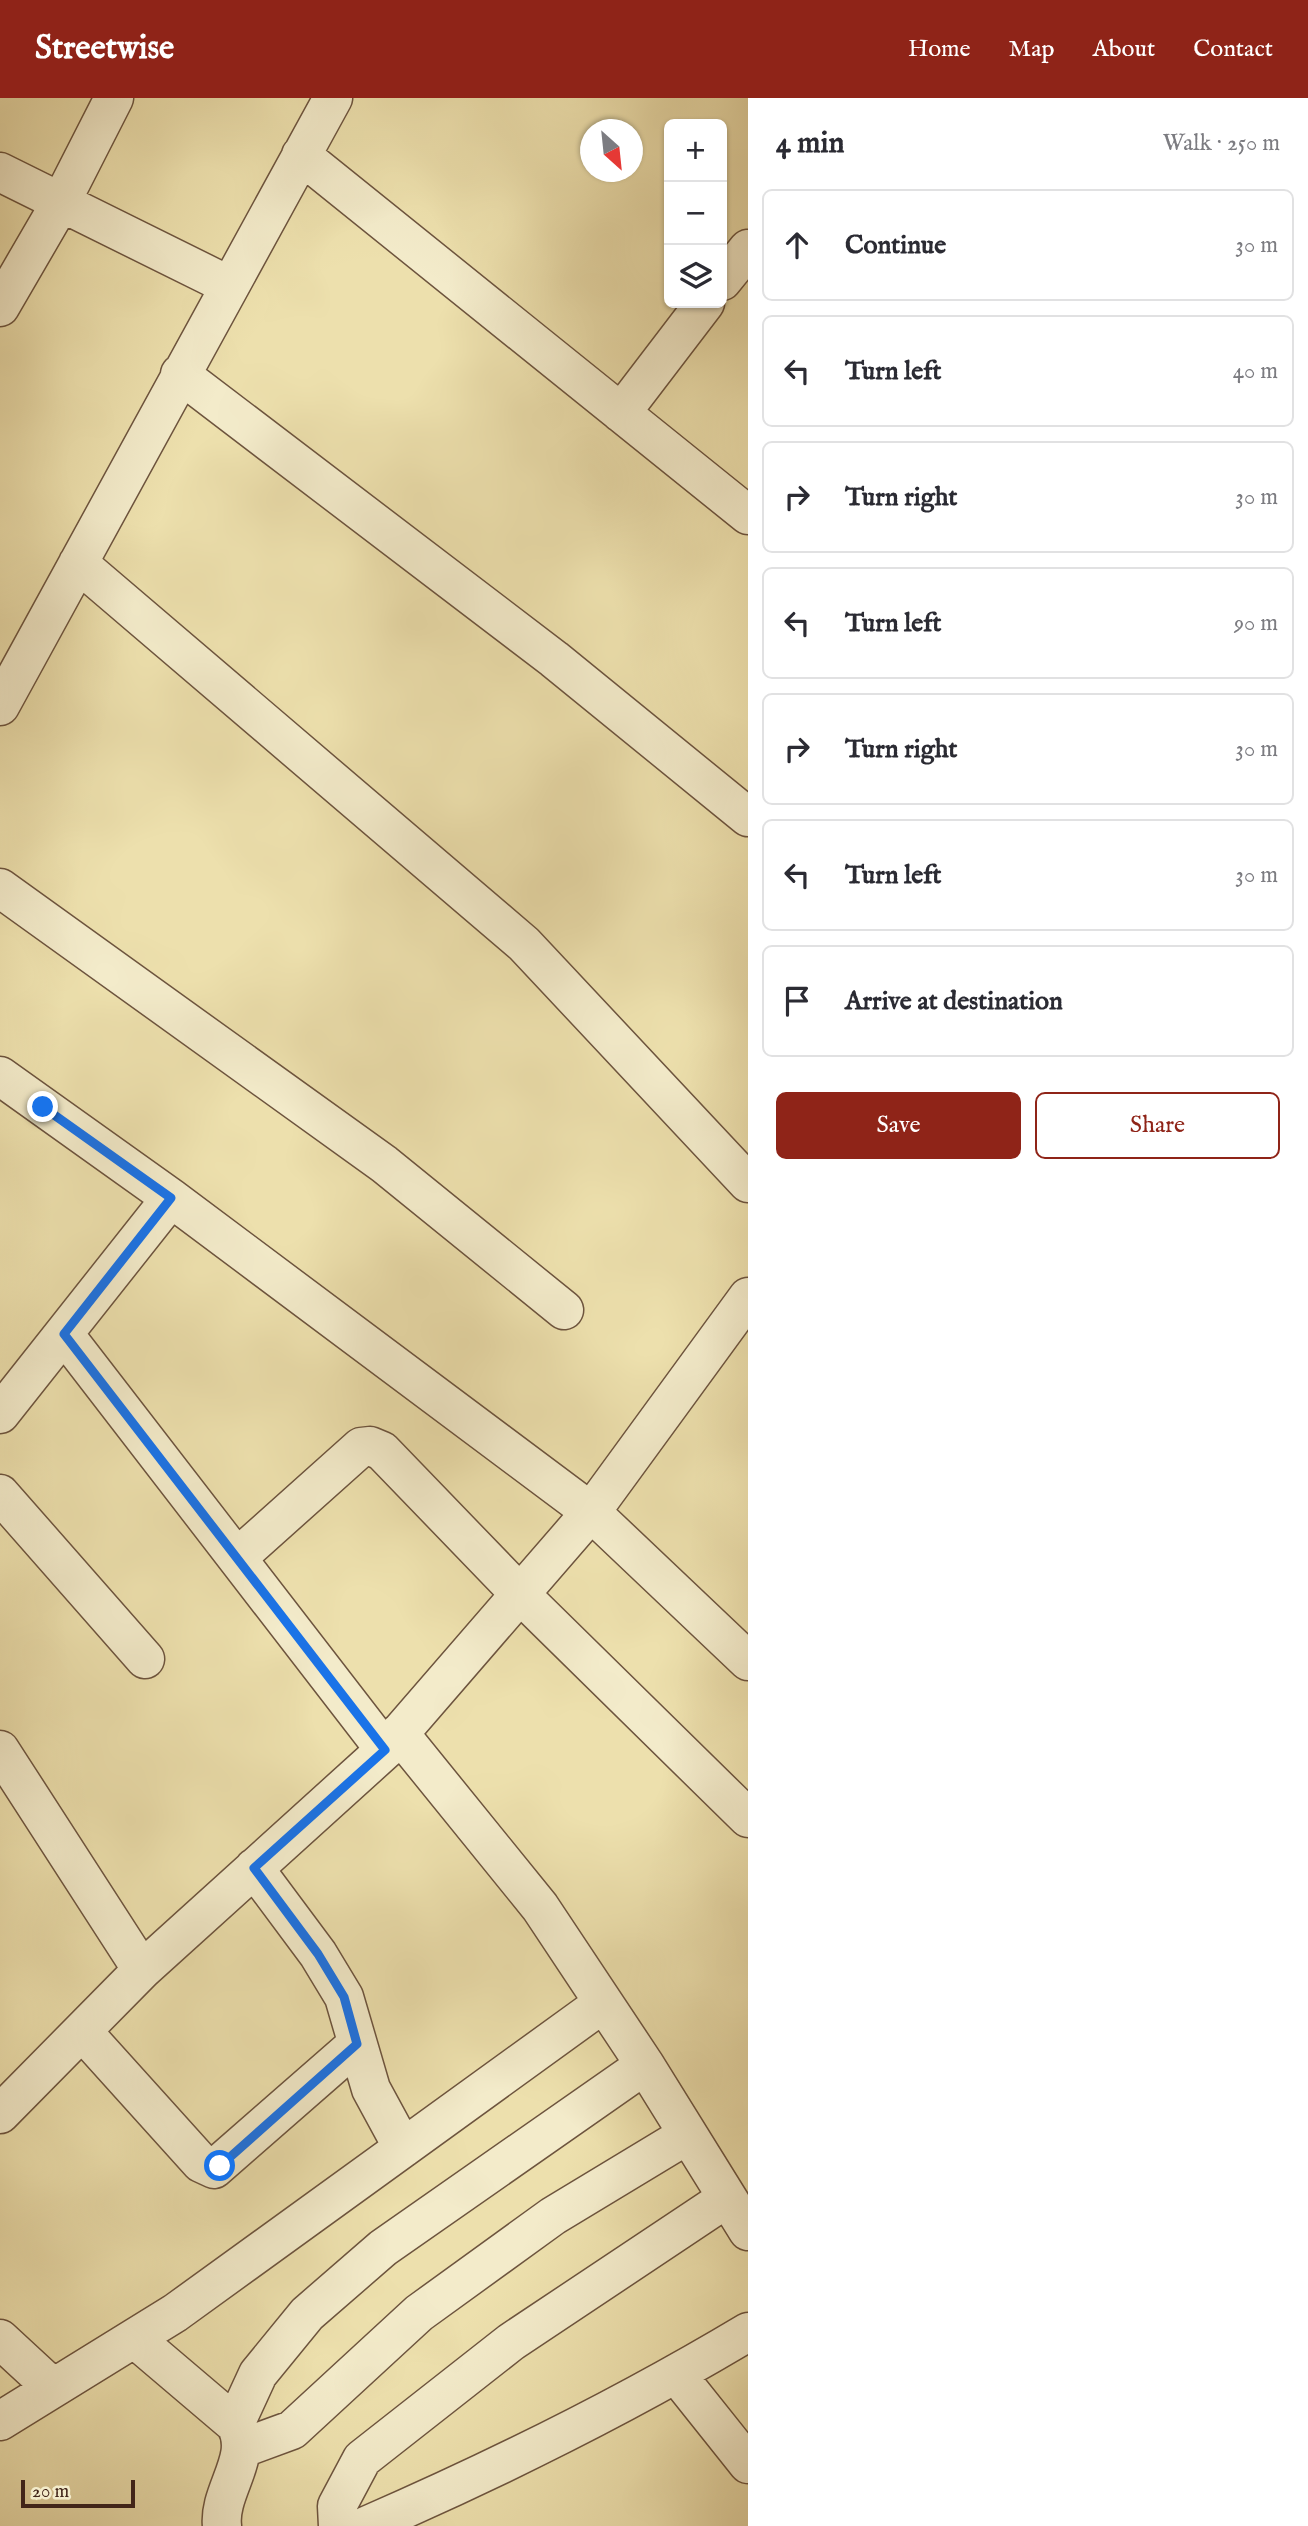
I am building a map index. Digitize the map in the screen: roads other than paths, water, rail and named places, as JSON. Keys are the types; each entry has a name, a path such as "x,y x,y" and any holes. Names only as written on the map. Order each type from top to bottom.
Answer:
{"street":[{"path":"0,307 61,202 114,98"},
{"path":"0,706 228,285 333,98"},
{"path":"301,155 748,515"},
{"path":"0,172 228,285"},
{"path":"727,275 748,249"},
{"path":"621,413 701,308"},
{"path":"180,374 554,659 748,817"},
{"path":"78,564 524,944 748,1183"},
{"path":"0,888 384,1164 564,1310"},
{"path":"0,1076 171,1198 591,1512 748,1661"},
{"path":"0,1414 171,1198"},
{"path":"0,2114 142,1970 392,1742 591,1512 748,1297"},
{"path":"64,1334 238,1558 392,1742 540,1907 645,2065 748,2231"},
{"path":"238,1558 361,1447 370,1446 382,1451 520,1594 748,1818"},
{"path":"0,1494 145,1659"},
{"path":"0,1750 142,1970"},
{"path":"254,1868 318,1954 337,1986 371,2089 402,2148"},
{"path":"0,2421 175,2313 602,2004"},
{"path":"82,2031 201,2163 214,2169 357,2044"},
{"path":"222,2526 221,2513 239,2436 258,2374 307,2314 383,2248 645,2065"},
{"path":"135,2339 239,2436 292,2431 419,2313 553,2216 687,2135"},
{"path":"338,2526 337,2506 362,2459 511,2342 727,2198"},
{"path":"366,2526 453,2488 677,2375 748,2332"},
{"path":"0,2339 53,2388"},
{"path":"677,2375 748,2464"}]}
